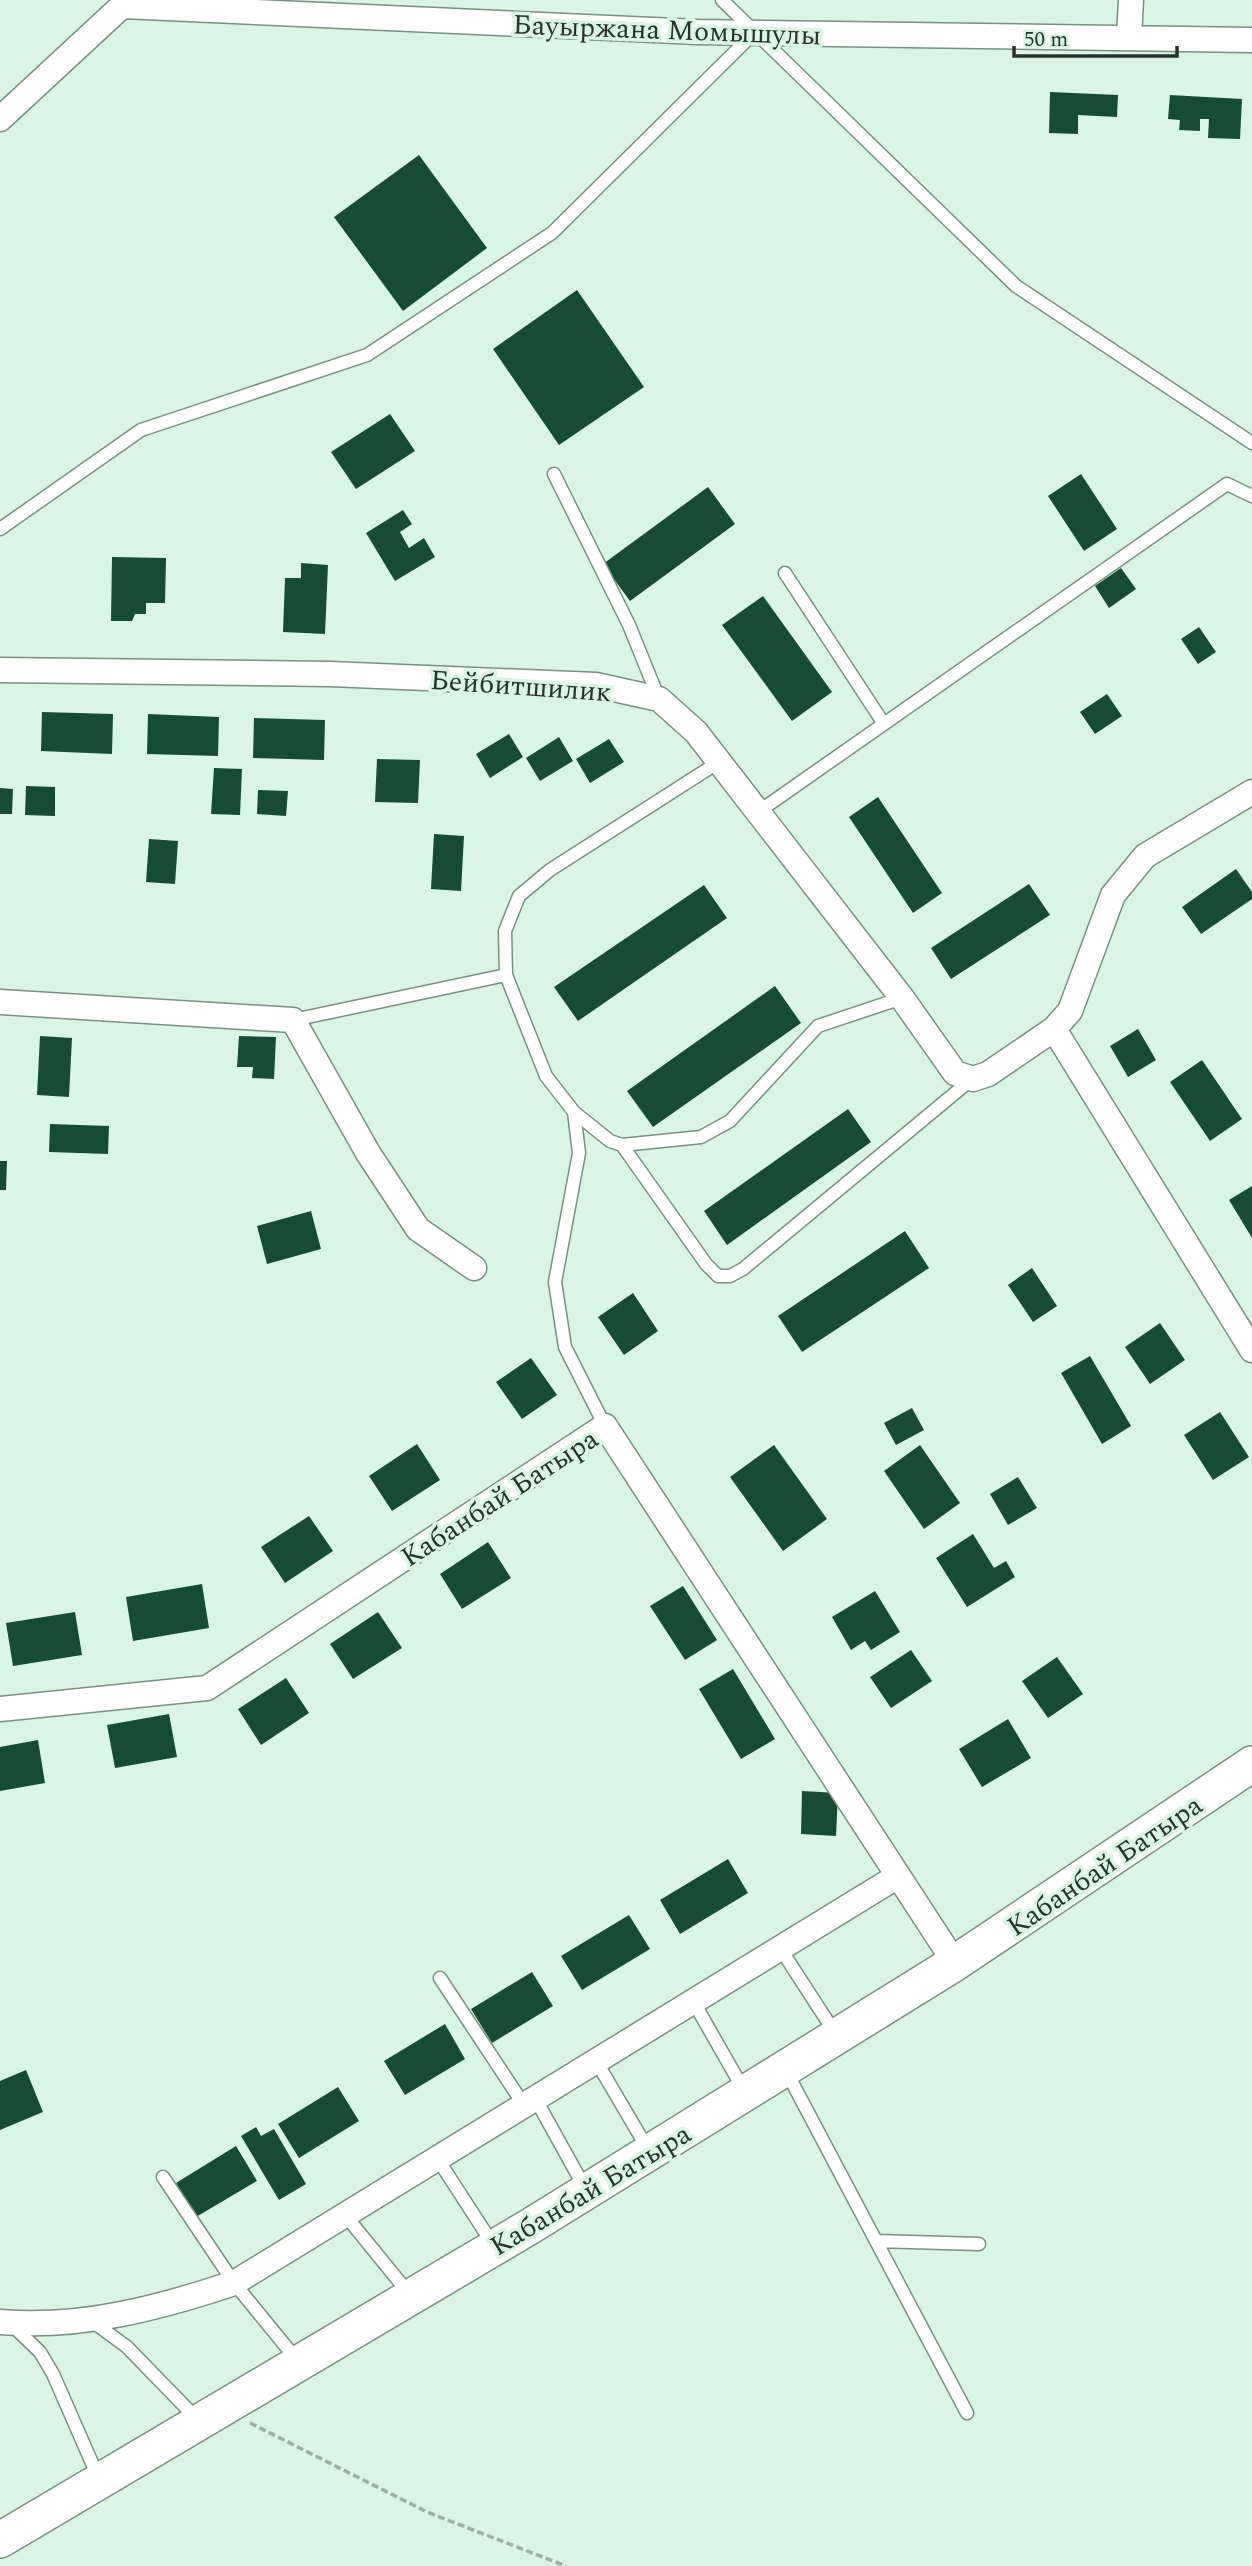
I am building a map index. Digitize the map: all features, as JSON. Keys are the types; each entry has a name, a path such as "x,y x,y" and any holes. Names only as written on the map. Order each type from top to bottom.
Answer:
{"main road":[{"name":"Кабанбай Батыра","path":"0,2540 495,2247 785,2069 955,1963 1252,1764"}],"street":[{"path":"1129,37 1131,0"},
{"name":"Бауыржана Момышулы","path":"0,119 122,6 755,33 1252,40"},
{"name":"Бейбитшилик","path":"0,670 330,674 596,685 659,699 696,732 902,998 955,1073 973,1079"},
{"path":"973,1079 988,1074 1054,1029 1070,1011 1113,895 1145,856 1252,792"},
{"path":"0,1002 293,1020 368,1153 418,1228 474,1268"},
{"path":"1054,1029 1252,1350"},
{"name":"Кабанбай Батыра","path":"0,1709 207,1688 605,1426 955,1963"},
{"path":"5,2323 92,2320 176,2302 234,2283 898,1876"}],"lane":[{"path":"722,0 1016,286 1252,443"},
{"path":"0,529 141,430 367,355 460,294 552,233 755,33"},
{"path":"554,474 629,625 659,699"},
{"path":"758,812 1227,484 1252,496"},
{"path":"785,573 884,724"},
{"path":"719,762 550,870 519,896 505,932 506,975 546,1076 574,1112 610,1141 622,1145 701,1137 730,1122 818,1026 902,998"},
{"path":"293,1020 506,975"},
{"path":"622,1145 706,1264 718,1276 730,1276 743,1269 973,1079"},
{"path":"574,1112 579,1153 555,1282 565,1347 605,1426"},
{"path":"780,1948 837,2036"},
{"path":"440,1978 529,2101 587,2191"},
{"path":"693,2001 746,2093"},
{"path":"596,2060 650,2152"},
{"path":"785,2069 967,2413"},
{"path":"437,2158 495,2247"},
{"path":"163,2177 234,2283 299,2363"},
{"path":"345,2215 411,2297"},
{"path":"876,2241 979,2244"},
{"path":"92,2320 211,2416"},
{"path":"5,2323 40,2352 53,2374 100,2481"}],"path":[{"path":"211,2416 427,2512 566,2566"}],"building":[{"path":"1050,92 1118,95 1117,117 1078,115 1078,134 1049,133"},
{"path":"1170,95 1242,99 1240,139 1208,138 1209,119 1200,119 1200,131 1179,130 1180,120 1168,119"},
{"path":"419,155 487,248 403,311 334,217"},
{"path":"577,290 644,387 559,445 493,349"},
{"path":"390,414 415,451 356,489 331,452"},
{"path":"1081,474 1117,529 1084,551 1048,496"},
{"path":"708,487 735,524 630,601 603,564"},
{"path":"403,510 412,524 400,532 409,548 424,538 435,557 395,581 366,533"},
{"path":"112,557 166,558 165,603 146,603 146,614 135,614 132,621 111,621"},
{"path":"301,563 328,565 325,634 283,632 285,578 301,578"},
{"path":"1121,568 1136,589 1109,608 1095,586"},
{"path":"763,596 832,692 792,721 722,625"},
{"path":"1199,627 1216,652 1198,664 1181,639"},
{"path":"1107,694 1122,716 1095,734 1080,712"},
{"path":"42,712 113,714 112,754 41,751"},
{"path":"148,714 219,717 218,756 147,754"},
{"path":"254,718 325,720 324,760 253,758"},
{"path":"509,734 523,757 490,778 476,754"},
{"path":"559,737 573,761 540,781 526,758"},
{"path":"609,739 624,762 590,783 576,759"},
{"path":"377,759 420,760 418,803 375,802"},
{"path":"214,768 242,769 240,815 211,814"},
{"path":"26,786 55,787 55,816 25,815"},
{"path":"0,788 13,789 12,814 0,814"},
{"path":"258,790 288,791 286,816 257,814"},
{"path":"878,797 942,893 913,913 849,817"},
{"path":"434,834 464,836 461,891 431,889"},
{"path":"149,839 178,841 175,884 146,882"},
{"path":"1236,869 1252,892 1252,899 1201,934 1182,907"},
{"path":"1029,884 1050,915 951,979 931,948"},
{"path":"704,885 727,918 578,1021 554,987"},
{"path":"775,986 801,1023 653,1127 627,1091"},
{"path":"1138,1029 1156,1060 1128,1077 1110,1046"},
{"path":"40,1036 72,1038 69,1097 37,1095"},
{"path":"239,1036 276,1037 274,1079 252,1078 253,1067 237,1067"},
{"path":"1202,1060 1242,1119 1210,1141 1170,1082"},
{"path":"848,1109 871,1142 727,1245 704,1211"},
{"path":"50,1124 109,1126 108,1154 49,1152"},
{"path":"0,1161 7,1161 6,1190 0,1190"},
{"path":"1252,1186 1252,1238 1229,1200"},
{"path":"311,1211 321,1249 267,1264 257,1226"},
{"path":"905,1231 929,1268 802,1352 778,1316"},
{"path":"1032,1268 1057,1306 1033,1322 1008,1285"},
{"path":"633,1293 658,1331 624,1355 598,1317"},
{"path":"1160,1323 1185,1360 1150,1384 1125,1347"},
{"path":"1090,1356 1131,1426 1102,1444 1061,1373"},
{"path":"531,1358 557,1395 522,1419 496,1382"},
{"path":"912,1408 924,1430 896,1445 884,1423"},
{"path":"1220,1412 1249,1457 1213,1480 1184,1435"},
{"path":"417,1444 440,1480 392,1511 369,1476"},
{"path":"774,1445 827,1519 783,1551 730,1477"},
{"path":"920,1445 960,1503 924,1529 884,1471"},
{"path":"1018,1477 1037,1508 1008,1525 990,1494"},
{"path":"309,1516 333,1551 285,1583 261,1547"},
{"path":"973,1534 994,1568 1006,1561 1015,1577 967,1607 936,1558"},
{"path":"488,1542 511,1578 462,1609 440,1574"},
{"path":"202,1584 209,1628 133,1641 126,1597"},
{"path":"683,1586 717,1640 685,1660 650,1606"},
{"path":"875,1591 900,1632 871,1650 865,1641 851,1650 832,1617"},
{"path":"75,1612 82,1655 13,1666 6,1623"},
{"path":"378,1612 402,1648 353,1679 330,1644"},
{"path":"911,1650 932,1681 891,1708 870,1677"},
{"path":"1057,1657 1083,1694 1048,1718 1022,1681"},
{"path":"733,1669 775,1739 741,1759 699,1689"},
{"path":"286,1678 309,1713 261,1745 238,1709"},
{"path":"169,1714 177,1757 115,1768 107,1725"},
{"path":"1008,1719 1031,1758 982,1787 959,1749"},
{"path":"38,1740 45,1783 0,1791 0,1747"},
{"path":"802,1791 838,1793 836,1836 801,1834"},
{"path":"728,1859 748,1893 680,1934 660,1900"},
{"path":"629,1915 650,1949 582,1990 561,1956"},
{"path":"532,1972 553,2006 492,2043 471,2009"},
{"path":"445,2024 465,2059 405,2095 384,2061"},
{"path":"26,2070 43,2112 0,2130 0,2081"},
{"path":"338,2087 359,2121 299,2158 278,2124"},
{"path":"256,2127 261,2136 274,2129 306,2184 279,2200 241,2136"},
{"path":"236,2146 257,2181 196,2217 176,2183"}]}
